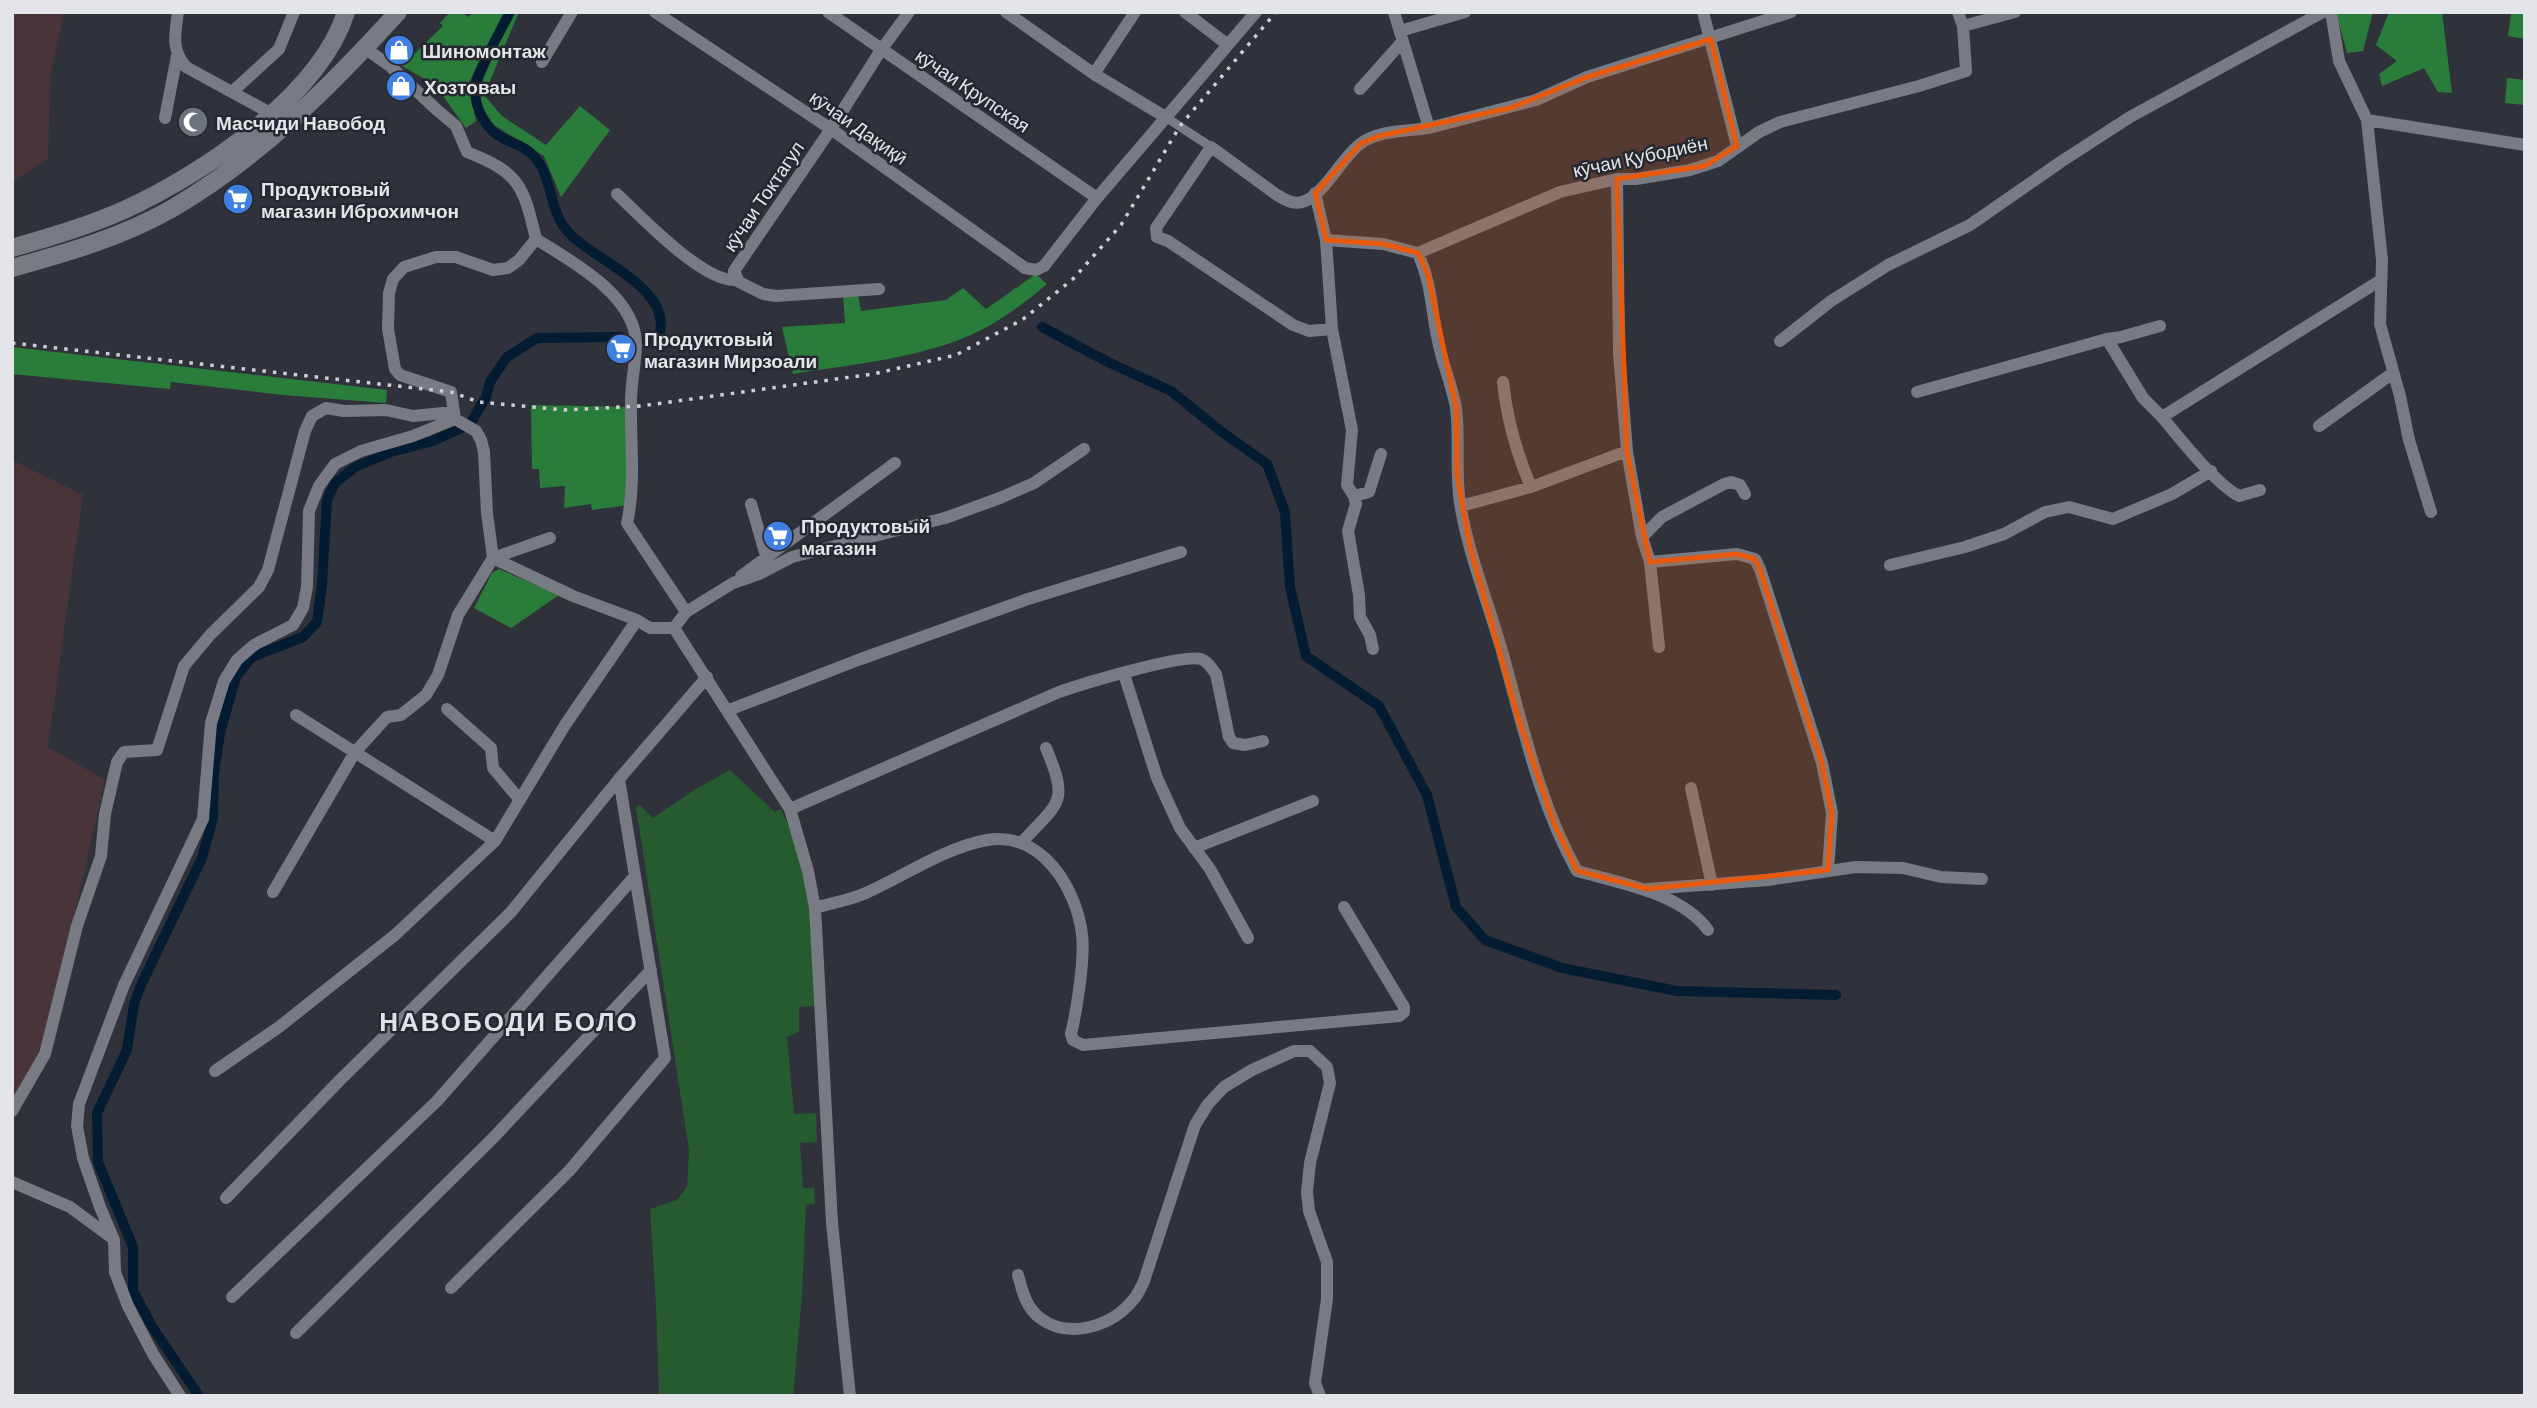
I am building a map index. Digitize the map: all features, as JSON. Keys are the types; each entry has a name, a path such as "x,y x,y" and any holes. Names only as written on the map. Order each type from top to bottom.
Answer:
{"main road":[{"path":"12,248 66,232 124,210 197,172 272,114 313,73 335,41 346,12"},
{"path":"12,268 66,253 117,234 171,209 234,168 283,130 366,49 398,12"}],"street":[{"path":"165,118 177,56 174,42 178,12"},
{"path":"232,92 279,49 294,12"},
{"path":"542,62 572,12"},
{"name":"кӯчаи Дақиқӣ","path":"655,12 831,129 1025,268 1041,268 1097,198"},
{"name":"кӯчаи Крупская","path":"828,12 1097,198"},
{"name":"кӯчаи Токтагул","path":"879,289 768,296 736,279 734,271 909,12"},
{"path":"1006,12 1094,74 1167,118 1288,201 1303,202 1315,193 1361,143 1536,100 1587,77 1791,12"},
{"path":"1094,74 1135,12"},
{"path":"1185,12 1228,45"},
{"path":"1097,198 1256,12"},
{"path":"1394,12 1429,128"},
{"path":"1360,89 1401,36 1465,12"},
{"path":"1703,12 1737,146"},
{"path":"1958,12 1963,26 2015,12"},
{"path":"1780,341 1831,301 1888,265 1970,225 2130,117 2323,12"},
{"path":"2331,12 2339,61 2367,120 2382,260 2380,324 2409,440 2431,512"},
{"name":"кӯчаи Қубодиён","path":"1418,254 1560,192 1617,179 1636,179 1698,168 1718,161 1759,132 1780,122 1966,71 1963,26"},
{"path":"366,49 390,66 456,125 467,152 494,163 514,177 527,201 536,239 586,270 625,310 636,340 631,401 632,500 627,523 686,612"},
{"path":"177,56 186,67 272,114"},
{"path":"2367,120 2525,145"},
{"path":"1211,147 1158,222 1157,237 1168,241 1293,326 1309,331 1332,329"},
{"path":"1617,179 1619,353 1627,451 1642,537 1650,562 1659,648"},
{"path":"1315,193 1326,240 1332,329 1352,430 1346,481 1356,504 1348,531 1360,617 1370,635 1373,649"},
{"path":"617,194 672,246 721,280 736,279"},
{"path":"454,415 451,392 400,375 395,369 388,329 389,293 393,279 404,267 436,257 456,257 493,270 508,268 519,260 536,239"},
{"path":"1326,240 1383,244 1418,254 1428,275 1437,340 1455,407 1457,475 1461,506 1519,721 1554,824 1577,872 1648,889 1768,880 1856,867 1903,868 1941,877 1982,879"},
{"path":"2162,416 2381,280"},
{"path":"1917,392 2160,326"},
{"path":"2107,339 2143,398 2162,416 2183,444 2229,490 2239,496 2260,490"},
{"path":"2319,426 2393,373"},
{"path":"1503,382 1507,419 1517,454 1531,487"},
{"path":"12,1111 45,1054 77,926 101,856 104,814 117,762 124,752 157,750 184,666 210,635 259,587 268,570 305,431 313,416 326,408 344,411 386,410 412,416 454,415 476,431 484,452 487,513 493,558"},
{"path":"180,1396 153,1354 128,1306 115,1272 114,1240 83,1158 77,1126 79,1104 124,985 203,819 211,723 224,681 237,660 254,645 293,625 303,608 307,587 309,511 318,486 335,464 361,451 426,431 454,415"},
{"path":"733,583 759,574 792,557 945,518 1000,498 1034,483 1084,449"},
{"path":"1461,506 1531,487 1627,451"},
{"path":"1354,496 1368,492 1381,454"},
{"path":"674,628 686,612 733,583 895,463"},
{"path":"1890,565 1965,547 2004,534 2045,512 2069,507 2113,519 2172,494 2211,471"},
{"path":"1642,537 1662,517 1724,484 1731,482 1740,485 1745,494"},
{"path":"751,504 766,556"},
{"path":"273,892 355,752 387,717 401,715 426,695 438,675 458,615 493,558 550,538"},
{"path":"729,710 1028,599 1181,552"},
{"path":"1650,562 1737,554 1755,559 1822,763 1832,813 1828,870"},
{"path":"493,558 573,596 637,620 650,628 674,628"},
{"path":"215,1071 279,1027 395,936 495,841 565,725 637,620"},
{"path":"674,628 790,808 808,871 815,908 832,1223 849,1396"},
{"path":"790,808 1085,682 1178,660 1201,659 1216,674 1229,737 1233,743 1245,745 1263,741"},
{"path":"1124,674 1157,778 1180,828 1210,869 1248,938"},
{"path":"226,1198 340,1080 511,912 619,779 707,677"},
{"path":"447,709 491,748 493,768 520,800"},
{"path":"296,715 495,841"},
{"path":"1022,842 1048,816 1059,799 1059,783 1046,748"},
{"path":"452,1288 569,1171 665,1058 619,779"},
{"path":"1691,788 1712,885"},
{"path":"1194,848 1313,800"},
{"path":"815,908 864,894 957,849 990,839 1022,842 1042,855 1061,877 1075,906 1082,935 1071,1034 1073,1040 1083,1045 1399,1016 1404,1012 1404,1007 1343,907"},
{"path":"232,1297 437,1101 635,876"},
{"path":"1648,889 1700,920 1708,930"},
{"path":"296,1332 494,1138 651,970"},
{"path":"1018,1275 1026,1301 1038,1318 1054,1325 1073,1330 1094,1327 1115,1317 1134,1300 1144,1281 1195,1125 1208,1104 1224,1087 1252,1070 1294,1051 1310,1051 1327,1068 1331,1083 1310,1163 1307,1192 1309,1211 1326,1262 1327,1298 1315,1384 1320,1396"},
{"path":"12,1182 70,1207 114,1240"}],"highlighted area":[{"path":"1711,39 1737,146 1705,166 1617,179 1627,451 1650,562 1737,554 1755,559 1760,569 1822,763 1832,813 1828,870 1648,889 1577,871 1554,824 1519,721 1470,548 1457,475 1456,407 1428,275 1418,253 1383,244 1326,240 1315,193 1361,143 1379,136 1510,108 1587,77"}],"shaded area":[{"path":"12,12 64,12 51,73 48,158 12,182"},
{"path":"12,460 83,495 48,747 105,780 55,1000 35,1064 12,1102"}],"green space":[{"path":"450,12 461,12 469,17 473,12 504,12 468,84 476,121 466,128 435,85 402,66 443,26 440,23"},
{"path":"513,12 519,12 484,95 502,116 546,145 580,106 610,130 561,197 544,156 494,125 483,109 478,91"},
{"path":"2336,12 2373,12 2363,51 2347,53"},
{"path":"2389,12 2442,12 2452,93 2438,92 2424,68 2382,86 2379,74 2397,61 2376,45"},
{"path":"2502,12 2525,12 2525,39 2508,36 2511,14"},
{"path":"2507,78 2525,80 2525,105 2505,103"},
{"path":"1036,274 1047,284 1004,317 969,336 936,348 896,357 793,374 782,327 845,323 843,296 858,295 861,311 946,300 963,288 986,309"},
{"path":"12,347 387,390 386,403 171,382 170,389 12,374"},
{"path":"531,405 630,407 629,505 592,510 591,504 564,508 565,486 540,488 539,469 532,469"},
{"path":"499,569 559,595 511,628 474,608 492,573"},
{"path":"730,770 775,812 781,809 801,854 812,907 817,1006 799,1007 799,1032 787,1037 794,1114 816,1113 817,1142 800,1143 803,1188 814,1188 815,1203 806,1205 802,1295 793,1396 659,1396 650,1209 677,1200 687,1187 689,1150 636,807 640,805 653,818"}],"waterway":[{"path":"510,12 476,83 475,96 480,114 495,133 528,151 539,163 558,215 570,234 645,290 661,319 659,336 646,340"},
{"path":"1042,327 1171,391 1267,464 1285,512 1290,587 1306,656 1379,706 1427,795 1456,907 1485,940 1562,968 1677,991 1836,995"},
{"path":"472,421 486,397 490,382 507,357 537,338 621,337"},
{"path":"199,1396 153,1328 133,1291 133,1247 98,1162 97,1113 127,1050 134,1004 141,985 202,858 213,818 214,773 220,733 236,677 252,657 303,637 317,622 327,500 335,483 355,467 391,452 433,441 466,426"}],"railway":[{"path":"12,343 451,392 479,402 564,410 641,406 873,374 956,355 1022,320 1073,279 1121,225 1180,126 1276,12"}],"place":[{"name":"Шиномонтаж","path":"399,50"},
{"name":"Хозтоваы","path":"401,86"},
{"name":"Масчиди Навобод","path":"193,122"},
{"name":"Продуктовый магазин Иброхимчон","path":"238,199"},
{"name":"Продуктовый магазин Мирзоали","path":"621,349"},
{"name":"Продуктовый магазин","path":"778,536"}],"district":[{"name":"НАВОБОДИ БОЛО","path":"509,1020"}]}
